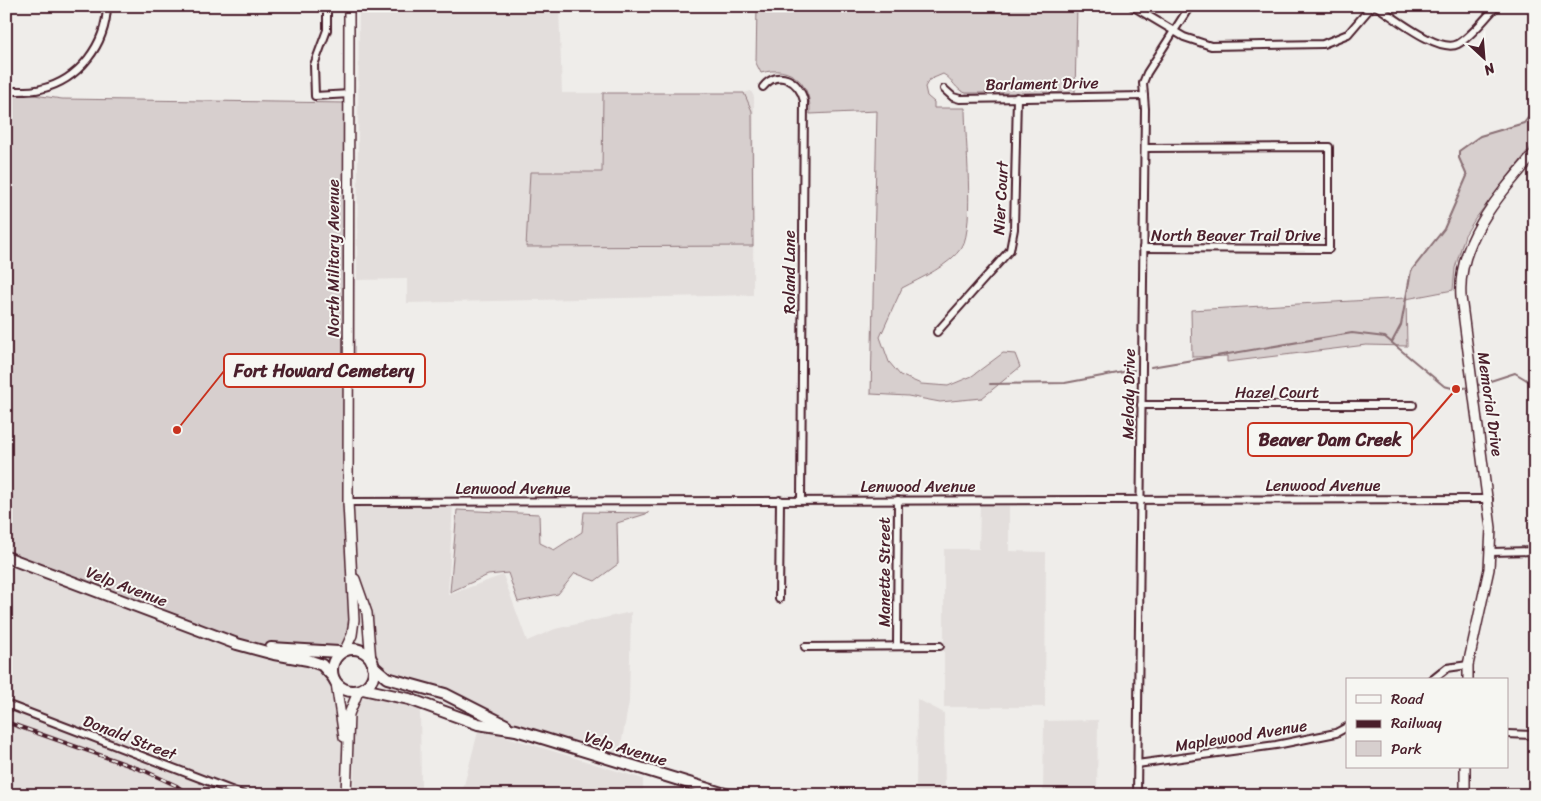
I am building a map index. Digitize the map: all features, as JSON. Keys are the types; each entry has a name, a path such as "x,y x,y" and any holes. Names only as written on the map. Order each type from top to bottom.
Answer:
{"main road":[{"name":"Velp Avenue","path":"6,557 237,644 322,665 334,680"},
{"name":"Velp Avenue","path":"237,644 342,651"},
{"path":"361,650 372,663 372,676 360,690 346,690 334,680 333,663 342,651 361,650"},
{"name":"Velp Avenue","path":"372,663 387,678 445,694 516,730"},
{"name":"Velp Avenue","path":"360,690 409,699 478,724 516,730 728,795"}],"street":[{"path":"6,91 40,89 60,83 78,70 94,52 103,30 107,6"},
{"path":"327,6 327,30 314,65 314,96 350,94"},
{"name":"North Military Avenue","path":"342,651 352,635 352,569 348,502 349,6"},
{"path":"1132,6 1175,32 1211,46 1316,45 1333,41 1348,34 1372,6"},
{"name":"Melody Drive","path":"1137,795 1145,148 1143,83 1147,73 1190,6"},
{"path":"1376,6 1436,43 1448,47 1459,43 1497,6"},
{"name":"Roland Lane","path":"763,87 770,80 785,78 796,84 804,101 801,500"},
{"name":"Barlament Drive","path":"944,90 957,99 1144,96"},
{"name":"Nier Court","path":"937,332 1010,250 1014,229 1018,97"},
{"name":"North Beaver Trail Drive","path":"1143,248 1329,249 1329,147 1145,148"},
{"name":"Memorial Drive","path":"1468,678 1468,665 1485,595 1491,552 1489,499 1461,292 1464,259 1477,229 1535,153"},
{"name":"Hazel Court","path":"1141,405 1413,406"},
{"name":"Lenwood Avenue","path":"348,502 1489,499"},
{"path":"779,599 780,500"},
{"name":"Manette Street","path":"897,645 898,500"},
{"path":"1491,552 1535,551"},
{"name":"North Military Avenue","path":"352,569 368,613 372,663"},
{"path":"805,647 940,646"},
{"path":"1434,678 1447,668 1468,665"},
{"path":"334,680 347,758"},
{"path":"346,795 349,714 360,690"},
{"name":"Donald Street","path":"6,704 244,795"},
{"name":"Maplewood Avenue","path":"1137,764 1276,745 1336,733 1346,728"},
{"path":"1508,734 1535,735"},
{"path":"1465,768 1465,795"}],"shaded area":[{"path":"359,6 559,6 562,93 744,93 751,91 754,97 753,295 407,303 407,279 357,280"},
{"path":"348,502 453,502 448,595 503,575 527,641 555,629 631,612 629,702 618,762 516,730 445,694 387,678 373,666 367,613 352,569"},
{"path":"980,506 1009,506 1009,551 1046,552 1045,707 944,707 944,549 979,549"},
{"path":"6,557 308,660 332,676 347,758 346,795 6,795"},
{"path":"371,695 420,706 421,789 463,789 479,728 643,779 643,795 354,795 354,710 360,700"},
{"path":"917,699 944,713 945,795 916,795"},
{"path":"1098,720 1097,795 1043,795 1044,721"}],"green space":[{"path":"757,6 1077,6 1075,93 966,93 962,92 943,74 929,80 925,87 927,96 934,102 934,108 965,108 969,201 966,236 962,247 950,260 902,288 880,337 889,362 900,375 921,384 948,386 972,376 1003,353 1015,354 1020,367 982,398 940,402 908,396 871,394 877,111 810,114 810,103 807,94 798,79 782,71 761,73 756,63"},
{"path":"6,91 62,99 348,103 354,620 345,650 274,648 237,644 6,557"},
{"path":"603,93 744,93 752,111 753,246 526,247 530,172 602,172"},
{"path":"1535,109 1535,142 1475,219 1465,235 1455,268 1453,290 1406,299 1407,346 1366,345 1227,362 1227,356 1192,357 1191,310 1406,298 1411,271 1444,229 1467,176 1459,158 1459,151 1480,136 1524,123"},
{"path":"457,510 539,514 540,543 554,550 582,532 584,512 649,513 617,523 618,564 595,581 575,573 558,594 518,602 508,573 488,575 450,592"}],"waterway":[{"path":"1392,342 1401,325 1411,271 1444,229 1467,176 1459,158 1459,151 1480,136 1524,123 1535,109"},
{"path":"1151,367 1352,333 1385,337 1444,386 1456,389 1471,387"},
{"path":"990,384 1065,383 1134,370"},
{"path":"1475,386 1515,373 1535,385"}],"railway":[{"path":"6,722 145,771 177,786 189,795"}],"place":[{"name":"Beaver Dam Creek","path":"1456,389"},
{"name":"Fort Howard Cemetery","path":"177,430"}]}
